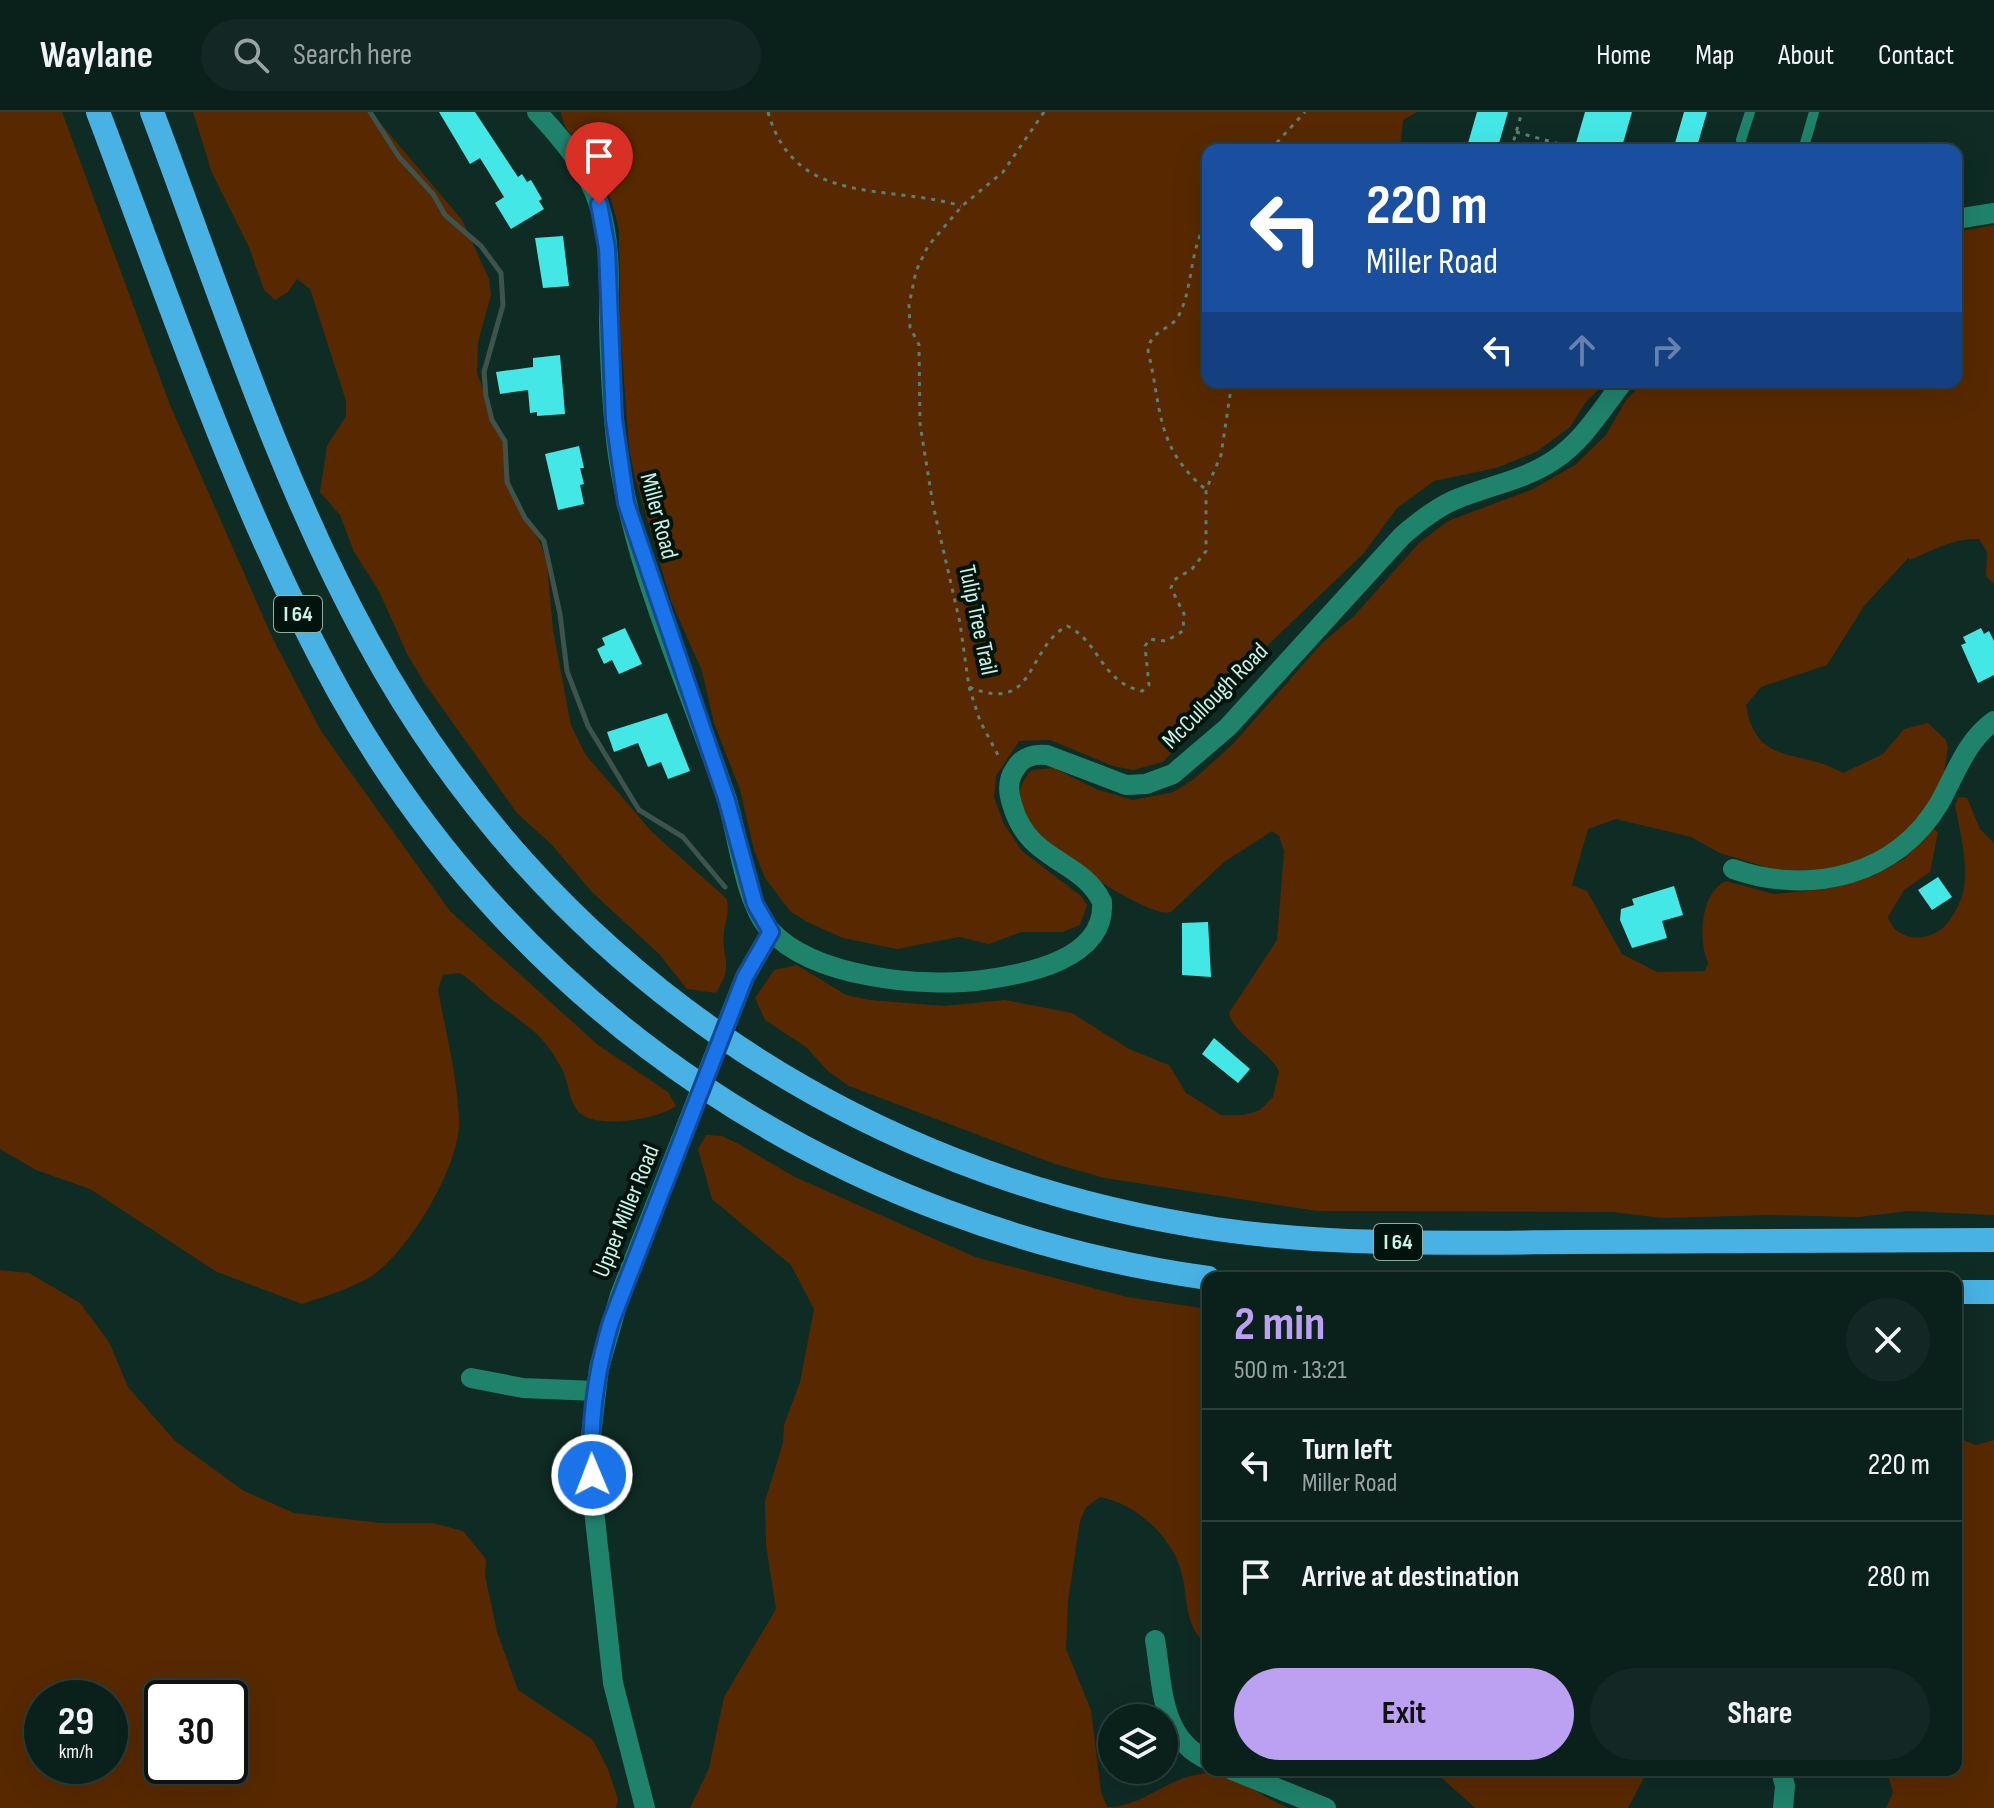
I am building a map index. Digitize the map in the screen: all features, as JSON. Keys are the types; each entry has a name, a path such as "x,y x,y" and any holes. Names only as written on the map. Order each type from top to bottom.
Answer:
{"highway":[{"name":"I 64","path":"98,112 257,525 342,697 413,805 453,857 538,950 631,1034 720,1101 805,1150 938,1209 1015,1236 1086,1256 1202,1277"},
{"name":"I 64","path":"152,112 286,463 368,641 399,695 485,817 552,893 650,984 741,1052 825,1101 907,1141 1066,1199 1222,1230 1410,1242 1994,1240"},
{"path":"1962,1292 1994,1292"}],"street":[{"name":"Miller Road","path":"537,112 583,169 599,204 607,248 614,419 626,503 727,801 755,904 771,932"},
{"path":"1962,218 1994,213"},
{"name":"McCullough Road","path":"771,932 817,959 871,976 919,984 968,982 1016,974 1078,949 1099,925 1102,902 1087,882 1045,855 1020,825 1009,788 1021,762 1036,755 1047,755 1126,785 1146,784 1173,774 1208,747 1402,536 1434,510 1454,500 1519,478 1554,460 1585,433 1619,388"},
{"path":"1733,869 1760,879 1802,882 1844,877 1882,861 1908,843 1926,823 1968,747 1994,721"},
{"name":"Upper Miller Road","path":"645,1808 613,1683 590,1445 596,1391 605,1342 620,1295 749,969 771,932"},
{"path":"471,1378 523,1388 596,1391"},
{"path":"1155,1640 1168,1718 1181,1743 1202,1756"},
{"path":"1247,1776 1326,1808"},
{"path":"1782,1776 1783,1808"}],"lane":[{"path":"1742,144 1750,112"},
{"path":"1805,144 1814,112"}],"path":[{"path":"768,112 781,145 793,161 812,174 856,189 933,197 962,206"},
{"name":"Tulip Tree Trail","path":"1044,112 1003,172 962,206 928,246 916,271 909,305 910,327 919,345 920,424 933,505 960,623 969,687 995,695 1011,693 1023,683 1056,632 1067,626 1077,631 1108,673 1127,688 1142,691 1149,685 1145,646 1150,639 1166,641 1183,631 1184,614 1171,588 1174,580 1192,569 1206,551 1206,490 1223,446 1231,388"},
{"path":"1276,144 1305,112"},
{"path":"1512,144 1522,112"},
{"path":"1516,132 1559,144"},
{"path":"1202,229 1179,316 1151,337 1148,351 1163,432 1171,451 1206,490"},
{"path":"969,687 980,721 1006,765"}],"shaded area":[{"path":"0,112 62,112 170,405 272,637 321,731 450,911 598,1045 668,1092 676,1106 657,1115 629,1120 601,1121 581,1114 574,1105 562,1069 541,1038 460,973 443,975 438,990 454,1073 459,1122 450,1163 413,1233 381,1269 358,1284 302,1304 217,1272 90,1189 36,1170 0,1149"},
{"path":"193,112 371,112 462,220 489,279 491,295 478,342 477,373 503,443 512,489 542,547 547,565 553,630 571,725 585,754 652,832 727,899 724,931 726,967 716,993 687,989 659,954 592,892 552,845 517,813 407,654 379,591 354,552 340,515 320,492 327,446 346,416 346,401 310,289 297,279 288,292 275,300 264,290 249,247 212,173"},
{"path":"561,112 1417,112 1403,120 1401,144 1202,144 1202,388 1600,388 1586,402 1570,427 1536,452 1496,468 1434,481 1397,508 1364,553 1227,684 1199,723 1163,762 1133,770 1113,766 1050,740 1019,741 996,776 994,797 1004,824 1022,851 1081,896 1087,905 1080,925 1062,932 1021,932 989,944 959,937 897,949 843,938 790,911 765,878 754,850 740,790 714,723 702,671 671,601 635,477 629,449 620,326 619,231 616,215 601,178 562,119"},
{"path":"1994,225 1994,584 1986,576 1987,552 1979,539 1951,543 1909,560 1909,557 1864,606 1827,665 1761,687 1746,705 1751,725 1759,739 1770,748 1843,773 1883,754 1904,729 1928,723 1946,740 1948,748 1944,772 1934,794 1916,823 1887,848 1845,869 1796,873 1720,853 1691,837 1616,819 1588,829 1572,885 1587,891 1622,954 1657,972 1705,971 1708,963 1702,931 1706,906 1717,887 1726,881 1774,894 1826,889 1875,875 1904,859 1933,827 1938,833 1930,872 1904,890 1888,917 1902,934 1925,937 1947,923 1963,893 1964,861 1955,805 1958,797 1967,798 1980,829 1994,843 1994,1215 1908,1211 1859,1217 1772,1215 1662,1218 1612,1212 1317,1211 1105,1178 1055,1164 849,1086 828,1071 806,1047 765,1020 755,998 774,970 797,965 846,995 870,1000 944,1006 1005,1000 1072,1013 1129,1049 1169,1065 1186,1093 1221,1115 1244,1115 1260,1110 1273,1097 1279,1071 1237,1028 1229,1013 1277,940 1284,851 1279,836 1272,831 1224,862 1171,912 1160,912 1106,885 1044,841 1029,821 1020,798 1021,787 1031,770 1054,768 1096,789 1133,800 1173,792 1194,779 1232,745 1323,642 1355,615 1419,543 1448,521 1533,489 1575,465 1606,435 1626,400 1637,388 1962,388 1962,231"},
{"path":"706,1135 722,1136 795,1177 975,1257 1127,1297 1202,1308 1202,1640 1192,1624 1179,1565 1164,1538 1128,1507 1100,1497 1086,1507 1080,1521 1068,1601 1066,1649 1091,1710 1098,1784 1107,1807 1131,1803 1171,1784 1178,1784 1178,1781 1202,1774 1236,1780 1289,1808 690,1808 709,1768 724,1697 776,1609 766,1545 765,1501 783,1443 784,1425 800,1382 814,1309 791,1265 712,1199 698,1149"},
{"path":"0,1270 29,1273 80,1303 109,1342 128,1387 175,1441 244,1491 294,1513 380,1523 433,1523 463,1531 486,1559 485,1575 497,1632 518,1690 593,1740 608,1769 618,1799 616,1808 0,1808"},
{"path":"1962,1439 1976,1445 1994,1440 1994,1808 1886,1808 1893,1792 1888,1776 1962,1776"},
{"path":"1440,1776 1645,1776 1628,1808 1475,1808"}],"building":[{"path":"439,112 475,112 518,177 522,174 527,182 531,180 544,209 511,229 495,203 504,197 480,158 470,164"},
{"path":"1477,112 1508,112 1499,144 1468,144"},
{"path":"1585,112 1632,112 1623,144 1576,143"},
{"path":"1684,112 1707,112 1698,144 1675,144"},
{"path":"563,236 569,286 543,288 535,238"},
{"path":"560,355 565,414 537,416 537,412 530,413 528,390 500,394 496,372 533,367 533,358"},
{"path":"579,446 584,468 580,468 584,484 580,485 584,504 558,510 545,454"},
{"path":"625,628 642,664 619,674 612,660 604,664 597,649 605,645 602,638"},
{"path":"1981,628 1984,634 1989,631 1994,641 1994,675 1978,683 1961,645 1966,643 1963,637"},
{"path":"667,713 690,771 668,779 661,762 648,767 638,743 614,752 607,732"},
{"path":"1938,877 1952,897 1932,910 1918,890"},
{"path":"1674,886 1683,915 1662,921 1667,938 1632,948 1620,920 1621,909 1634,905 1632,899"},
{"path":"1208,922 1211,977 1182,975 1182,923"},
{"path":"1214,1038 1250,1069 1238,1083 1202,1054"}],"waterway":[{"path":"370,112 399,157 433,194 445,215 481,246 501,273 503,305 484,372 486,396 492,420 505,441 507,482 525,518 544,541 560,614 567,671 588,726 639,810 683,837 725,887"}],"route":[{"path":"592,1475 590,1445 599,1368 611,1322 745,977 771,932 755,904 727,801 646,570 626,503 614,419 607,248 599,204"}]}
